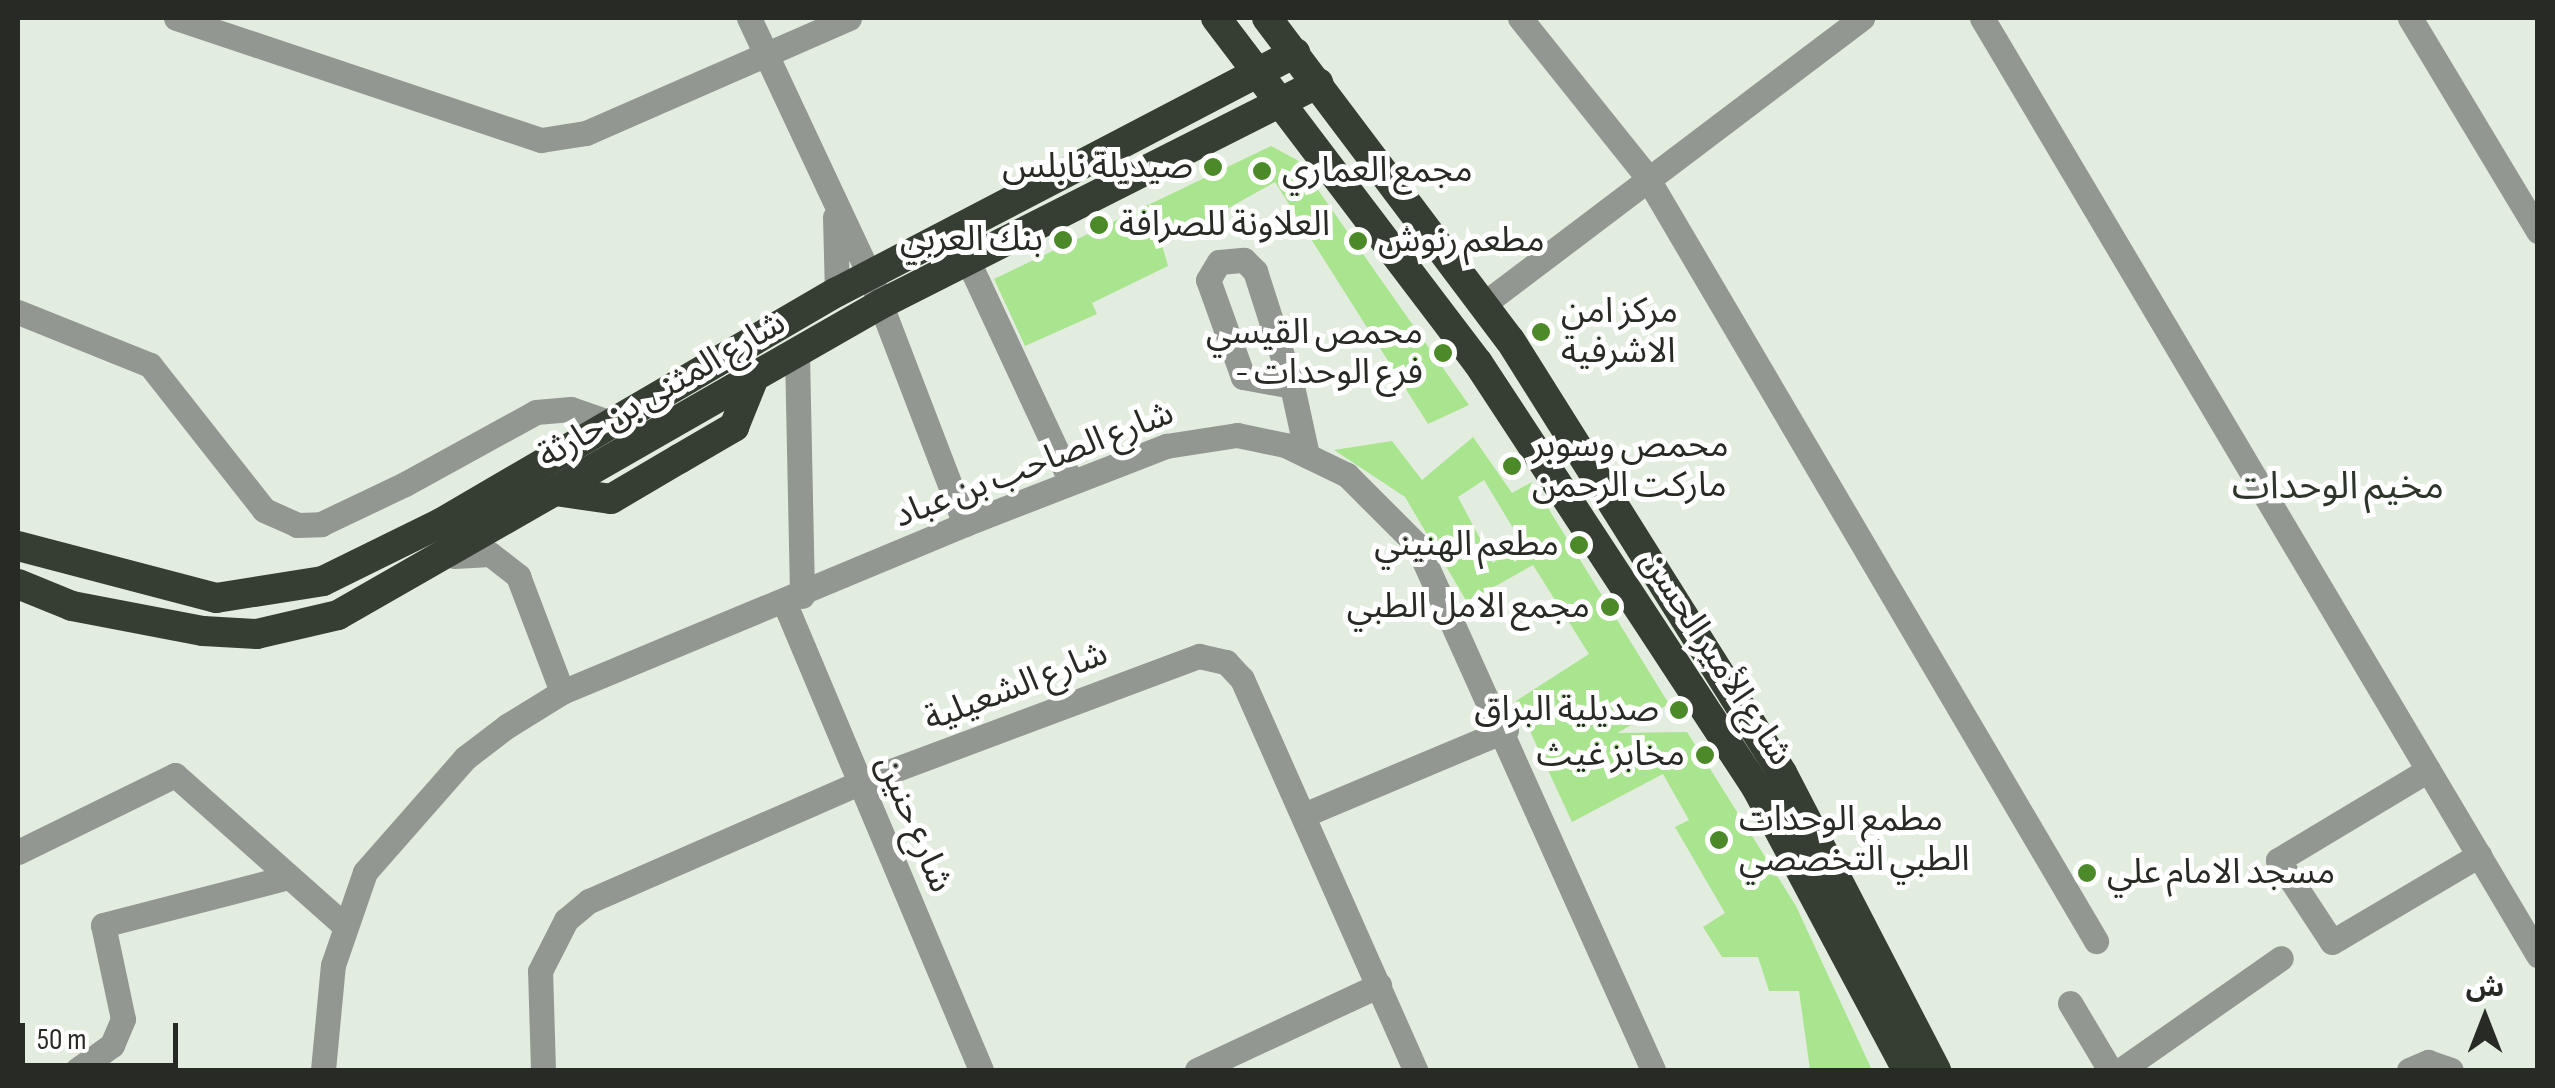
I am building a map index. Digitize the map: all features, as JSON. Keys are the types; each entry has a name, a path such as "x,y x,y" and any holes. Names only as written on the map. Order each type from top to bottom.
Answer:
{"highway":[{"name":"شارع الأمير الحسن","path":"1266,18 1510,340 1782,772 1936,1070"},
{"name":"شارع الأمير الحسن","path":"1218,20 1478,362 1756,786 1907,1070"},
{"path":"1214,94 1224,66 1218,20"},
{"name":"شارع المثنى بن حارثة","path":"18,546 86,570 216,598 323,581 869,274 1294,53"},
{"name":"شارع المثنى بن حارثة","path":"18,584 72,606 257,634 338,614 454,556 881,304 1318,83"},
{"path":"1234,126 1279,126 1312,140"},
{"path":"1478,362 1510,340"},
{"path":"72,606 86,570"}],"street":[{"path":"176,18 540,140 586,133 773,56 849,18"},
{"path":"749,18 773,56 869,274 965,524"},
{"path":"1520,18 1645,174 2096,941"},
{"path":"1485,303 1645,174 1862,18"},
{"path":"1982,18 2538,955"},
{"path":"2410,18 2538,231"},
{"path":"832,192 836,292"},
{"path":"968,260 1071,482"},
{"path":"1292,386 1242,377 1208,280 1219,262 1244,260 1255,271 1292,386 1307,454"},
{"path":"18,312 150,365 264,510 297,524 322,524 536,412 571,410 608,422"},
{"path":"793,600 797,354"},
{"name":"شارع الصاحب بن عباد","path":"323,1070 344,925 394,830 465,758 562,692 793,600 1071,482 1214,436 1262,438 1307,454 1366,488 1417,544 1506,730 1652,1070"},
{"path":"454,556 490,554 518,576 562,692"},
{"name":"شارع حنين","path":"793,600 859,783 981,1070"},
{"name":"شارع الشعيلية","path":"543,1070 540,971 566,920 589,901 859,783 1199,656 1235,668 1306,814 1415,1070"},
{"path":"1306,814 1506,730"},
{"path":"2428,770 2278,860 2332,942 2479,856"},
{"path":"18,852 175,775 282,879 344,925"},
{"path":"77,1070 112,1045 123,1019 103,925 282,879"},
{"path":"2122,1070 2281,958"},
{"path":"1199,1070 1379,985"},
{"path":"2070,1002 2110,1070"},
{"path":"2408,1070 2428,1062 2450,1070"}],"building":[{"path":"1271,146 1297,160 1469,405 1428,424 1275,182 1162,245 1168,266 1092,303 1097,314 1025,346 994,279"},
{"path":"1473,437 1512,493 1532,482 1669,704 1617,733 1687,732 1796,906 1872,1070 1810,1070 1799,991 1769,991 1758,957 1722,957 1703,927 1725,913 1675,827 1689,820 1663,774 1572,822 1516,701 1589,654 1533,565 1467,602 1405,497 1334,450 1392,441 1422,480","holes":["1484,480 1522,543 1493,563 1458,497"]}],"place":[{"name":"صيديلة نابلس","path":"1213,167"},
{"name":"مجمع العماري","path":"1262,171"},
{"name":"العلاونة للصرافة","path":"1099,225"},
{"name":"بنك العربي","path":"1063,240"},
{"name":"مطعم رنوش","path":"1358,241"},
{"name":"مركز امن الاشرفية","path":"1541,332"},
{"name":"محمص القيسي - فرع الوحدات","path":"1443,353"},
{"name":"محمص وسوبر ماركت الرحمن","path":"1512,466"},
{"name":"مطعم الهنيني","path":"1579,545"},
{"name":"مجمع الامل الطبي","path":"1610,607"},
{"name":"صديلية البراق","path":"1679,710"},
{"name":"مخابز غيث","path":"1705,755"},
{"name":"مطمع الوحدات الطبي التخصصي","path":"1719,840"},
{"name":"مسجد الامام علي","path":"2087,873"}],"district":[{"name":"مخيم الوحدات","path":"2338,487"}]}
